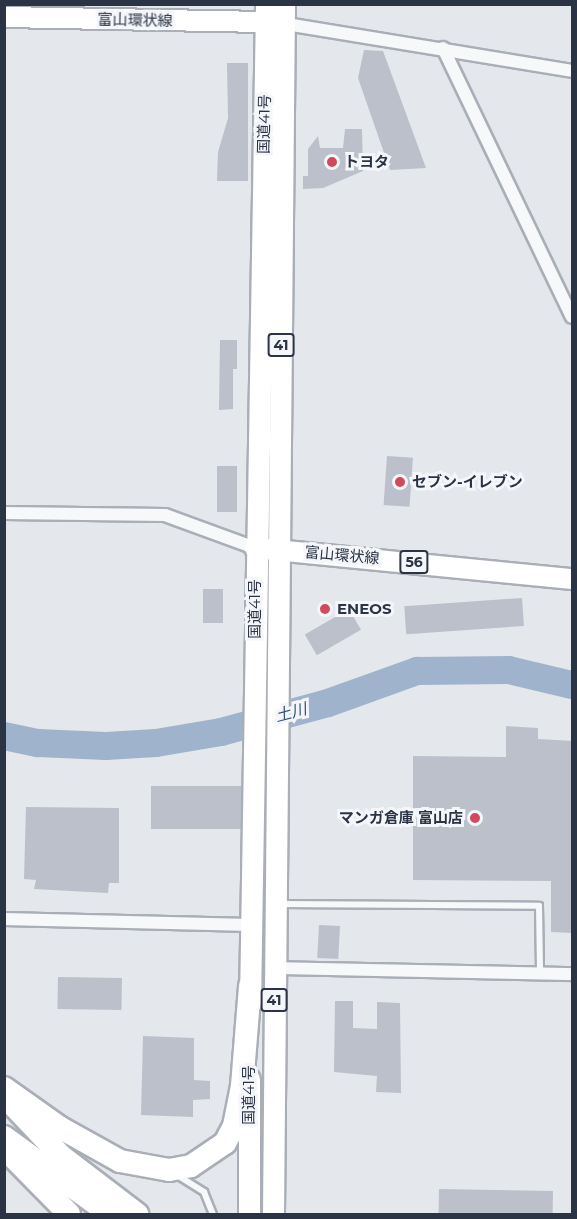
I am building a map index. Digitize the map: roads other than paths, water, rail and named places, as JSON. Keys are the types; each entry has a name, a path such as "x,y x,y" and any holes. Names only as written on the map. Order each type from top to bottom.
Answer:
{"highway":[{"name":"国道41号","path":"249,1215 255,548 275,14"},
{"name":"国道41号","path":"273,1215 279,549 275,14"},
{"path":"4,1088 90,1146 120,1161 169,1170 210,1157 225,1143 234,1126 242,1086 250,986"},
{"path":"4,1097 61,1156 137,1215"},
{"path":"4,1137 110,1215"},
{"path":"4,1149 69,1215"}],"main road":[{"name":"富山環状線","path":"4,17 275,14"},
{"name":"富山環状線","path":"255,548 573,579"}],"street":[{"path":"275,14 443,48 573,71"},
{"path":"443,48 573,317"},
{"path":"4,513 165,515 255,548"},
{"path":"4,919 251,925"},
{"path":"275,968 573,974"}],"lane":[{"path":"276,904 539,906 540,973"},
{"path":"169,1170 204,1192 213,1215"}],"waterway":[{"name":"土川","path":"4,736 38,743 106,746 156,743 221,732 328,703 417,671 509,670 572,685"}],"place":[{"name":"トヨタ","path":"332,162"},
{"name":"セブン-イレブン","path":"400,482"},
{"name":"ENEOS","path":"325,609"},
{"name":"マンガ倉庫 富山店","path":"475,818"}]}
